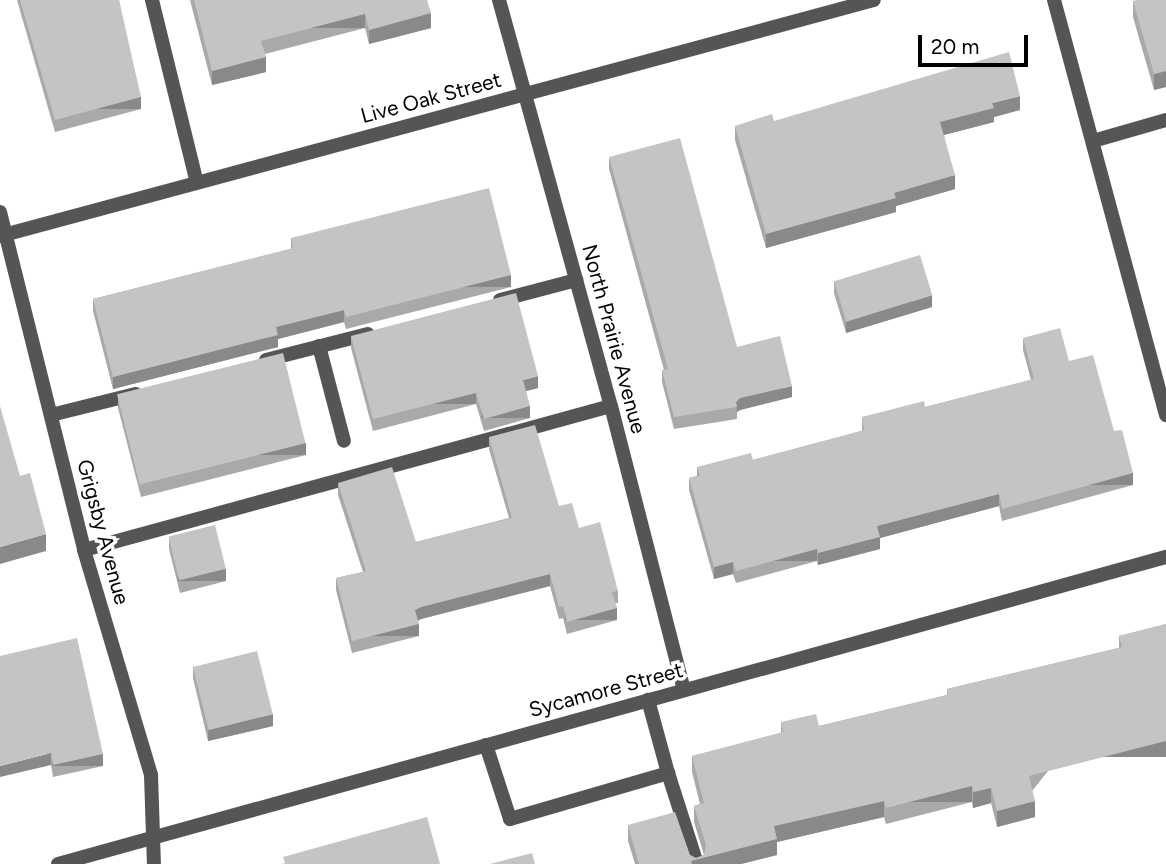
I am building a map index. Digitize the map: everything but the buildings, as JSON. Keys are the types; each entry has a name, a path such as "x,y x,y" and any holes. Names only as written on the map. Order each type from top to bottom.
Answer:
{"street":[{"path":"152,0 197,183"},
{"name":"North Prairie Avenue","path":"499,0 611,406 684,690"},
{"name":"Live Oak Street","path":"3,235 874,0"},
{"path":"1054,0 1166,415"},
{"path":"1093,141 1166,120"},
{"name":"Grigsby Avenue","path":"0,212 3,235 84,550 151,775 154,864"},
{"path":"491,302 576,280"},
{"path":"255,363 386,329"},
{"path":"320,346 344,441"},
{"path":"51,415 152,389"},
{"path":"84,550 611,406"},
{"name":"Sycamore Street","path":"58,864 1166,557"},
{"path":"648,700 697,864"},
{"path":"486,745 510,820 668,774"}]}
